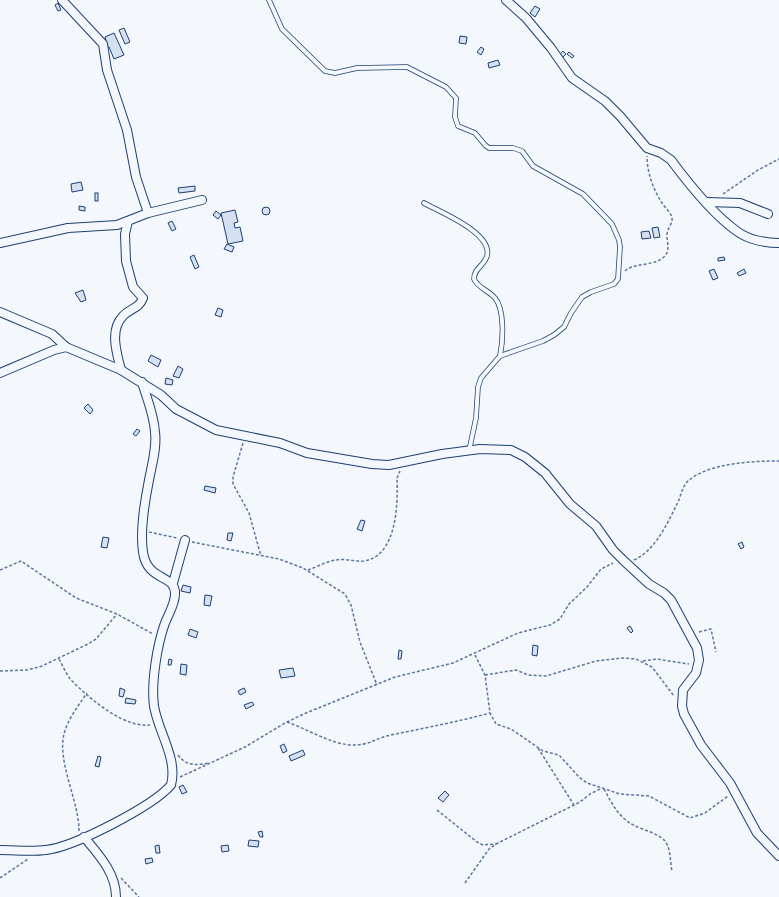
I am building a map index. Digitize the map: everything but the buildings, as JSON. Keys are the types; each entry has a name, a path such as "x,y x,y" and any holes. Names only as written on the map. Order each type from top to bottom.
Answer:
{"street":[{"path":"62,0 103,44 108,74 127,130 136,178 148,213"},
{"path":"506,0 526,18 551,48 572,78 606,101 646,148 661,153 671,160 738,233 767,243 779,243"},
{"path":"0,243 58,230 112,226 148,213 202,200"},
{"path":"710,202 740,203 768,214"},
{"path":"122,370 116,344 116,331 123,316 138,306 143,298 142,295 133,287 126,261 125,234 128,221"},
{"path":"0,312 52,334 66,347 122,370 161,395 176,409 193,420 216,430 234,435 280,443 307,453 388,465 469,450 511,450 525,457 545,473 570,504 596,526 613,550 649,584 669,596 697,648 698,666 693,679 683,690 682,706 691,728 701,745 722,771 757,833 779,856"},
{"path":"0,373 54,350 66,347"},
{"path":"142,382 152,411 155,433 153,460 145,499 143,552 146,564 151,572 173,583"},
{"path":"0,850 47,850 81,838 138,810 168,788 173,779 173,767 156,716 153,679 165,624 175,597 175,588 173,583 185,540"},
{"path":"81,838 108,869 114,882 116,897"}],"lane":[{"path":"269,0 282,29 325,71 335,73 357,68 372,69 407,67 422,74 453,92 456,98 455,122 458,126 475,133 485,145 490,148 513,148 522,151 533,166 583,194 604,214 616,230 620,247 618,279 614,284 591,292 582,297 574,307 564,327 543,341 500,356 481,378 478,387 476,418 469,450"},
{"path":"424,203 468,226 484,242 487,255 476,270 474,279 476,284 494,296 499,304 502,331 500,356"}],"path":[{"path":"618,279 631,267 661,258 665,255 668,249 667,233 672,221 672,215 662,202 651,180 647,164 646,148"},
{"path":"710,202 753,173 779,159"},
{"path":"246,436 233,477 233,484 249,513 261,556"},
{"path":"173,779 185,776 245,746 287,722 395,677 453,663 518,634 550,625 560,619 569,604 583,591 601,569 642,556 654,543 670,516 682,489 692,479 714,469 738,463 779,461"},
{"path":"308,570 338,559 358,561 370,560 383,552 394,525 397,478 406,462"},
{"path":"144,530 279,559 308,570 334,586 344,594 351,605 360,642 377,685"},
{"path":"0,570 21,561 76,598 117,614 162,639"},
{"path":"0,671 27,670 59,658 96,639 117,614"},
{"path":"690,637 702,630 711,629 716,652"},
{"path":"475,654 485,675 490,713 496,724 511,729 543,751 559,755 579,777 587,782 620,794 649,796 690,818 705,813 734,791"},
{"path":"59,658 71,680 113,715 132,723 150,726 156,716"},
{"path":"485,675 516,670 528,676 551,675 609,658 626,658 643,661 668,660 698,666"},
{"path":"643,661 652,667 682,706"},
{"path":"81,838 77,808 69,785 63,745 68,725 87,693"},
{"path":"287,722 335,741 350,745 371,743 391,735 448,724 490,713"},
{"path":"537,746 574,805"},
{"path":"177,753 183,761 191,765 212,762"},
{"path":"465,883 489,849 496,844 574,805 590,794 603,789"},
{"path":"603,789 613,807 621,816 630,823 665,841 669,850 672,871"},
{"path":"437,810 477,842 483,845 496,844"},
{"path":"0,878 39,850"},
{"path":"120,877 139,897"}]}
